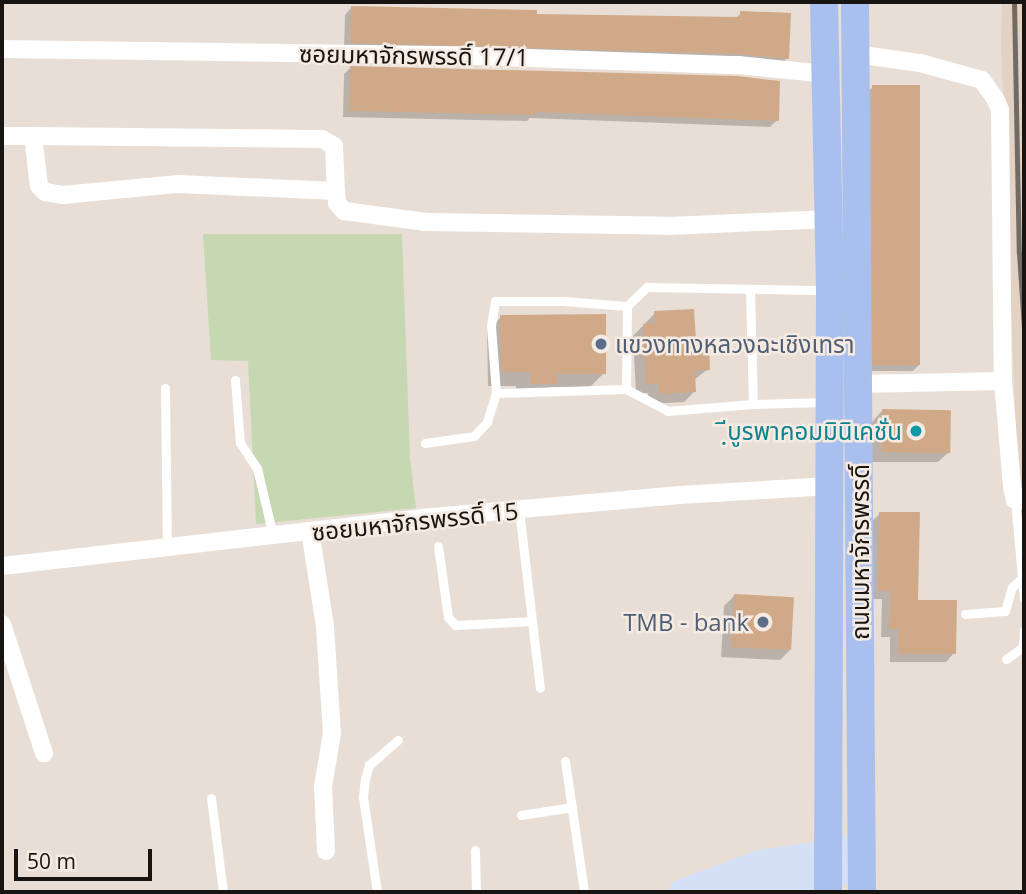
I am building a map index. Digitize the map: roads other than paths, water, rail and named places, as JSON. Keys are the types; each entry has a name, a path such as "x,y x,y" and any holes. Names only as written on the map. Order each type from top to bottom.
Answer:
{"main road":[{"name":"ถนนมหาจักรพรรดิ์","path":"824,2 830,219 828,873"},
{"name":"ถนนมหาจักรพรรดิ์","path":"855,2 862,869"}],"street":[{"name":"ซอยมหาจักรพรรดิ์ 17/1","path":"2,49 475,55 738,65 826,74"},
{"path":"856,54 920,63 982,80 1000,110 1003,381 1020,500"},
{"path":"2,136 322,139 334,146 337,203 344,211 426,222 669,226 830,219"},
{"path":"33,136 35,172 45,192 81,195 178,184 336,191"},
{"path":"858,384 1003,381"},
{"name":"ซอยมหาจักรพรรดิ์ 15","path":"2,566 519,510 680,495 830,486"},
{"path":"310,531 325,626 332,733 323,787 326,851"},
{"path":"2,624 44,752"},
{"path":"681,892 760,863 828,873"},
{"path":"729,892 862,869"}],"lane":[{"path":"626,389 627,306 647,287 750,291 830,290"},
{"path":"750,291 753,404"},
{"path":"425,443 474,436 487,422 496,393 491,326 495,301 563,301 627,306"},
{"path":"235,380 240,443 257,468 273,536"},
{"path":"165,388 167,548"},
{"path":"496,393 626,389 668,411 753,404 830,402"},
{"path":"1020,500 1021,578 1024,599"},
{"path":"519,510 540,688"},
{"path":"438,545 448,617 455,625 532,621"},
{"path":"965,614 1005,611 1012,587 1021,578"},
{"path":"1006,659 1023,647 1024,630"},
{"path":"377,892 363,797 365,779 369,765 398,740"},
{"path":"565,761 584,892"},
{"path":"211,798 223,892"},
{"path":"521,815 572,807"},
{"path":"475,850 476,892"}],"railway":[{"path":"1014,2 1019,253 1024,328"}],"place":[{"name":"แขวงทางหลวงฉะเชิงเทรา","path":"601,344"},
{"name":"ฺีบูรพาคอมมินิเคชั่น","path":"916,431"},
{"name":"TMB - bank","path":"763,622"}]}
